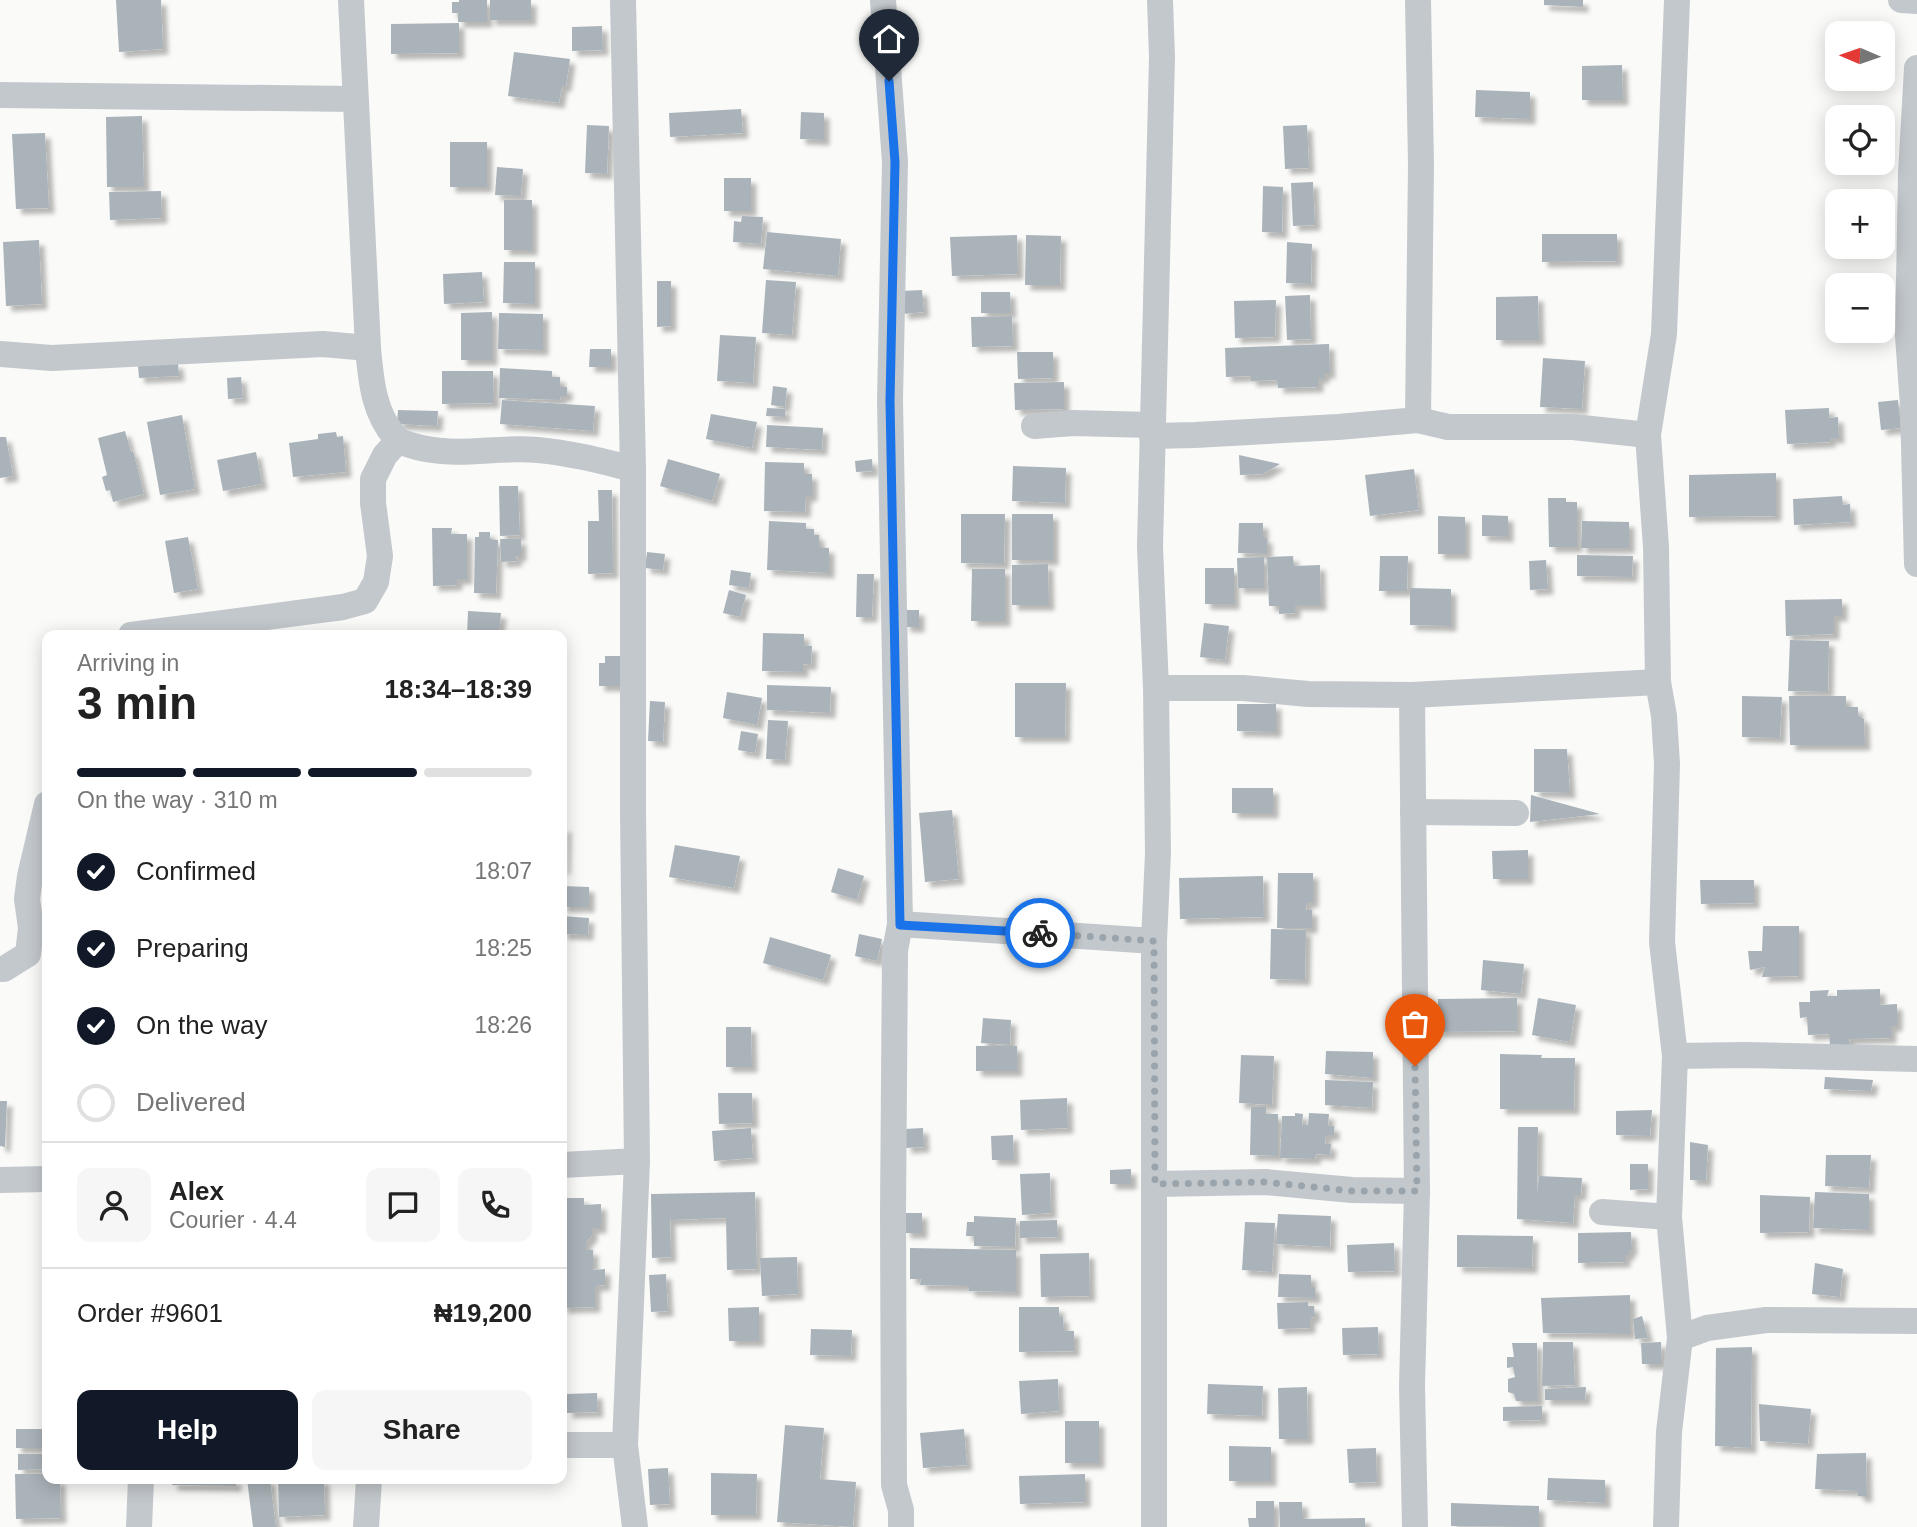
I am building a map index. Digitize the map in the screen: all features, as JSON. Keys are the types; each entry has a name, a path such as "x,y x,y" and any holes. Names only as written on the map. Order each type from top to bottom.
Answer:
{"street":[{"path":"351,0 368,348 373,390 382,418 398,441 426,450 454,453 535,449 577,455 633,469"},
{"path":"623,0 633,469 637,1161 625,1445 635,1527"},
{"path":"883,0 895,162 890,401 900,925 895,951 894,1485 901,1510 901,1527"},
{"path":"1154,1527 1154,941 1158,853 1157,688 1150,547 1162,57 1160,0"},
{"path":"1418,0 1421,165 1418,420"},
{"path":"1666,1527 1669,1432 1680,1338 1669,1217 1675,1056 1662,942 1667,764 1664,716 1658,682 1656,547 1648,435 1664,334 1676,0"},
{"path":"1901,0 1917,1"},
{"path":"1917,68 1910,173 1908,336 1913,406 1917,564"},
{"path":"0,95 355,99"},
{"path":"0,354 52,358 323,344 368,348"},
{"path":"1034,426 1073,423 1195,435 1418,420 1448,426 1573,427 1648,435"},
{"path":"169,630 343,607 365,601 376,582 380,556 373,503 373,479 384,455 398,441"},
{"path":"1157,688 1243,688 1308,694 1412,695 1658,682"},
{"path":"1412,695 1417,1191 1412,1386 1415,1527"},
{"path":"1413,812 1516,813"},
{"path":"0,969 28,954 32,928 27,899 42,825"},
{"path":"900,925 1154,941"},
{"path":"1675,1056 1917,1059"},
{"path":"567,1165 637,1161"},
{"path":"0,1180 42,1179"},
{"path":"1155,1184 1265,1182 1352,1191 1417,1191"},
{"path":"1602,1212 1669,1217"},
{"path":"1680,1338 1707,1328 1766,1320 1917,1321"},
{"path":"567,1445 625,1445"},
{"path":"139,1527 141,1484"},
{"path":"366,1527 369,1484"}],"building":[{"path":"116,0 161,0 163,49 119,52"},
{"path":"487,0 487,22 458,22 458,13 452,13 452,2"},
{"path":"490,0 531,0 531,20 490,20"},
{"path":"1544,0 1583,0 1583,7 1544,5"},
{"path":"459,23 459,53 391,54 391,24"},
{"path":"602,26 603,50 572,51 572,27"},
{"path":"514,52 570,59 566,86 562,86 559,103 508,96"},
{"path":"1622,65 1623,100 1582,100 1582,66"},
{"path":"1476,90 1530,92 1530,119 1475,117"},
{"path":"741,109 743,133 670,137 669,113"},
{"path":"801,112 824,113 824,140 800,139"},
{"path":"142,116 144,187 107,187 106,117"},
{"path":"587,125 609,126 607,174 585,173"},
{"path":"1307,125 1309,168 1285,169 1283,126"},
{"path":"45,133 49,208 16,209 12,134"},
{"path":"450,142 487,142 487,187 450,187"},
{"path":"497,167 523,169 521,196 495,195"},
{"path":"724,178 751,178 751,211 724,211"},
{"path":"1313,182 1315,225 1293,226 1291,183"},
{"path":"1263,186 1283,187 1282,233 1262,232"},
{"path":"161,191 162,218 110,220 109,192"},
{"path":"504,200 532,200 532,250 504,250"},
{"path":"742,216 763,217 761,244 733,242 734,221 741,222"},
{"path":"767,232 841,239 838,276 763,269"},
{"path":"1542,234 1617,234 1617,261 1542,262"},
{"path":"1017,235 1018,274 952,276 950,237"},
{"path":"1026,235 1061,236 1060,285 1025,285"},
{"path":"39,240 42,304 6,306 3,242"},
{"path":"1287,242 1312,244 1311,284 1286,283"},
{"path":"504,262 535,262 535,304 503,303"},
{"path":"482,272 484,302 444,304 443,274"},
{"path":"766,280 796,282 792,335 762,333"},
{"path":"657,281 671,281 671,326 657,327"},
{"path":"922,290 924,312 903,314 901,291"},
{"path":"981,292 1010,292 1011,313 981,313"},
{"path":"1310,295 1311,339 1287,340 1285,296"},
{"path":"1538,296 1539,340 1496,340 1496,297"},
{"path":"1276,300 1275,337 1235,338 1234,301"},
{"path":"492,312 492,360 461,360 461,313"},
{"path":"499,313 543,314 543,350 498,349"},
{"path":"1012,316 1013,346 972,347 971,317"},
{"path":"720,335 756,337 753,383 717,381"},
{"path":"1329,344 1330,373 1324,373 1324,378 1318,378 1318,387 1278,388 1278,380 1251,381 1251,376 1226,377 1225,348"},
{"path":"590,349 611,349 611,367 589,367"},
{"path":"1017,352 1053,352 1053,378 1018,379"},
{"path":"1543,358 1585,361 1582,409 1540,407"},
{"path":"178,363 179,376 139,378 138,366"},
{"path":"500,368 552,371 552,377 560,377 560,387 567,387 567,396 561,396 560,400 499,398"},
{"path":"442,371 493,371 494,403 442,404"},
{"path":"241,377 243,398 228,399 227,378"},
{"path":"1064,382 1064,409 1015,410 1014,383"},
{"path":"773,386 787,388 785,407 771,405"},
{"path":"502,400 595,406 593,431 500,424"},
{"path":"1898,400 1901,428 1881,430 1878,402"},
{"path":"767,408 785,409 785,417 766,416"},
{"path":"1829,408 1829,418 1838,417 1839,438 1830,438 1830,442 1787,444 1785,410"},
{"path":"398,410 438,411 437,426 397,424"},
{"path":"711,414 757,422 752,448 706,439"},
{"path":"182,415 195,489 160,495 147,422"},
{"path":"767,425 823,428 822,450 766,447"},
{"path":"125,431 144,494 113,502 102,477 107,475 98,438"},
{"path":"336,432 337,437 343,436 346,472 293,477 289,443 318,439 318,434"},
{"path":"0,437 6,437 13,476 0,478"},
{"path":"256,452 262,484 223,491 217,460"},
{"path":"1239,455 1280,464 1263,474 1240,475"},
{"path":"668,459 720,474 712,501 660,486"},
{"path":"872,459 873,471 856,472 855,461"},
{"path":"765,462 804,463 804,474 812,474 812,496 806,496 805,512 764,511"},
{"path":"1013,466 1066,468 1065,503 1012,501"},
{"path":"1414,469 1419,510 1370,516 1365,475"},
{"path":"1776,473 1776,516 1689,517 1689,475"},
{"path":"499,486 518,486 520,535 500,536"},
{"path":"598,490 612,490 613,573 588,574 588,521 599,521"},
{"path":"1842,496 1843,505 1850,504 1851,522 1794,525 1793,499"},
{"path":"1548,498 1566,498 1566,502 1577,502 1577,547 1549,547"},
{"path":"961,514 1005,514 1004,564 961,563"},
{"path":"1012,514 1053,514 1053,560 1012,560"},
{"path":"1482,515 1508,516 1508,537 1482,536"},
{"path":"1438,516 1465,517 1465,554 1438,554"},
{"path":"769,521 806,523 806,529 814,529 814,535 819,535 819,547 829,548 829,573 767,570"},
{"path":"1582,521 1629,522 1629,548 1581,548"},
{"path":"1239,523 1263,523 1267,554 1238,553"},
{"path":"432,528 452,528 451,534 467,534 467,579 457,579 457,585 433,586"},
{"path":"479,532 490,532 490,539 498,540 496,594 474,593 475,537 479,537"},
{"path":"188,537 198,589 174,593 165,541"},
{"path":"500,539 521,539 521,556 516,556 517,561 501,562"},
{"path":"647,552 665,554 663,570 645,568"},
{"path":"1577,555 1633,556 1632,577 1577,576"},
{"path":"1293,556 1294,566 1320,565 1321,605 1295,605 1295,613 1279,614 1279,606 1269,606 1267,557"},
{"path":"1380,556 1408,556 1407,591 1379,591"},
{"path":"1264,557 1264,588 1238,588 1237,558"},
{"path":"1546,560 1548,589 1530,590 1529,561"},
{"path":"1048,564 1049,605 1012,605 1012,565"},
{"path":"1205,568 1234,568 1234,604 1205,604"},
{"path":"972,569 1005,569 1005,621 971,621"},
{"path":"731,570 751,573 749,588 729,585"},
{"path":"857,574 874,574 872,617 856,617"},
{"path":"1410,588 1451,589 1451,626 1410,625"},
{"path":"729,590 746,595 740,617 723,613"},
{"path":"1842,599 1842,616 1834,616 1834,634 1786,636 1785,600"},
{"path":"904,610 919,610 919,627 905,627"},
{"path":"468,611 501,613 499,630 467,630"},
{"path":"1204,623 1229,626 1225,660 1200,657"},
{"path":"763,633 804,634 804,646 812,646 811,665 803,664 803,672 762,671"},
{"path":"1790,640 1829,641 1828,692 1788,691"},
{"path":"605,656 620,656 620,686 599,686 599,663 605,663"},
{"path":"1015,683 1066,683 1065,737 1015,737"},
{"path":"767,685 831,687 830,713 767,710"},
{"path":"727,692 762,698 757,725 723,718"},
{"path":"1742,696 1782,697 1780,738 1742,737"},
{"path":"1789,696 1846,696 1846,707 1858,707 1858,715 1864,719 1865,745 1790,745"},
{"path":"650,701 665,702 663,742 648,741"},
{"path":"1237,704 1276,704 1276,732 1237,731"},
{"path":"768,720 788,721 785,760 766,759"},
{"path":"741,731 758,734 755,753 738,750"},
{"path":"1534,749 1567,749 1570,793 1534,792"},
{"path":"1232,788 1273,788 1273,813 1232,813"},
{"path":"1531,795 1600,814 1530,822"},
{"path":"952,810 959,879 925,882 919,813"},
{"path":"675,845 740,856 734,888 669,877"},
{"path":"1528,850 1528,879 1493,879 1492,851"},
{"path":"838,868 864,876 857,900 831,892"},
{"path":"1278,873 1313,873 1313,902 1307,902 1306,910 1312,910 1312,928 1277,928"},
{"path":"1263,876 1264,917 1180,919 1179,878"},
{"path":"1700,880 1754,880 1754,903 1701,904"},
{"path":"567,886 589,887 589,907 567,907"},
{"path":"567,916 589,918 588,935 567,934"},
{"path":"1763,926 1799,926 1799,976 1762,977 1765,967 1750,970 1748,951 1762,951"},
{"path":"1271,929 1306,930 1305,980 1270,979"},
{"path":"859,934 882,939 877,961 855,956"},
{"path":"770,937 831,955 823,980 763,963"},
{"path":"1483,960 1524,964 1521,994 1481,990"},
{"path":"1880,989 1880,1005 1897,1004 1897,1026 1891,1026 1891,1038 1849,1039 1850,1045 1830,1045 1829,1034 1808,1035 1807,1017 1800,1018 1799,1002 1810,1002 1810,991 1829,990 1827,996 1837,996 1837,990"},
{"path":"1517,998 1517,1031 1438,1032 1438,999"},
{"path":"1538,998 1576,1005 1570,1042 1532,1035"},
{"path":"983,1018 1011,1020 1010,1045 981,1043"},
{"path":"726,1027 751,1027 752,1067 726,1067"},
{"path":"976,1046 1017,1046 1017,1071 976,1071"},
{"path":"1326,1051 1373,1052 1373,1078 1325,1074"},
{"path":"1500,1054 1575,1058 1574,1109 1500,1109"},
{"path":"1241,1055 1274,1056 1272,1105 1239,1103"},
{"path":"1825,1077 1873,1080 1871,1091 1824,1089"},
{"path":"1325,1080 1373,1082 1372,1108 1325,1105"},
{"path":"718,1093 752,1093 753,1123 719,1124"},
{"path":"1067,1098 1068,1128 1021,1130 1020,1100"},
{"path":"0,1101 7,1101 5,1147 0,1146"},
{"path":"1251,1107 1266,1107 1266,1114 1278,1114 1278,1156 1250,1155"},
{"path":"1652,1110 1650,1136 1616,1135 1616,1111"},
{"path":"1295,1113 1303,1114 1302,1125 1308,1125 1309,1113 1329,1114 1328,1126 1334,1126 1334,1135 1326,1135 1325,1144 1331,1144 1330,1155 1316,1154 1315,1159 1280,1158 1282,1116 1295,1116"},
{"path":"1518,1127 1538,1127 1537,1193 1539,1176 1582,1178 1581,1195 1575,1195 1573,1223 1517,1219"},
{"path":"751,1128 753,1158 714,1161 712,1131"},
{"path":"923,1128 924,1147 906,1148 905,1129"},
{"path":"1013,1135 1014,1160 992,1160 991,1136"},
{"path":"1690,1142 1708,1145 1706,1181 1690,1180"},
{"path":"1826,1155 1871,1155 1869,1188 1825,1186"},
{"path":"1630,1164 1648,1164 1648,1189 1630,1190"},
{"path":"1131,1169 1131,1184 1110,1184 1110,1170"},
{"path":"1050,1173 1051,1213 1022,1215 1020,1174"},
{"path":"755,1192 757,1269 727,1270 726,1218 670,1220 671,1257 652,1258 651,1194"},
{"path":"1815,1192 1869,1194 1869,1230 1813,1228"},
{"path":"1760,1195 1810,1197 1809,1232 1760,1233"},
{"path":"567,1198 584,1198 584,1205 601,1204 601,1228 592,1228 592,1236 586,1242 586,1250 593,1250 593,1270 605,1269 605,1285 595,1286 595,1307 567,1308"},
{"path":"904,1213 922,1213 922,1233 905,1233"},
{"path":"1278,1214 1331,1216 1330,1247 1276,1244"},
{"path":"974,1216 1016,1218 1015,1247 974,1246 974,1236 966,1236 967,1222 974,1222"},
{"path":"1057,1220 1058,1237 1020,1238 1020,1221"},
{"path":"1245,1222 1275,1223 1272,1272 1242,1270"},
{"path":"1631,1232 1632,1250 1629,1250 1629,1255 1625,1255 1625,1262 1578,1263 1578,1233"},
{"path":"1457,1235 1533,1236 1532,1268 1457,1267"},
{"path":"1394,1243 1395,1271 1348,1272 1347,1245"},
{"path":"910,1248 1016,1250 1016,1292 969,1291 969,1286 920,1285 921,1279 910,1279"},
{"path":"1089,1253 1090,1296 1041,1297 1040,1254"},
{"path":"797,1257 798,1294 762,1296 760,1258"},
{"path":"1815,1263 1843,1269 1840,1297 1812,1294"},
{"path":"666,1274 668,1311 651,1312 649,1275"},
{"path":"1279,1274 1311,1275 1315,1298 1278,1297"},
{"path":"1630,1295 1630,1334 1543,1333 1541,1298"},
{"path":"1308,1302 1308,1306 1314,1306 1315,1317 1310,1318 1310,1328 1278,1329 1277,1303"},
{"path":"759,1307 759,1341 729,1341 728,1308"},
{"path":"1019,1307 1059,1307 1064,1331 1074,1331 1074,1351 1019,1352"},
{"path":"1642,1316 1648,1338 1635,1339 1633,1319"},
{"path":"1378,1327 1379,1354 1343,1355 1342,1328"},
{"path":"811,1329 852,1330 851,1356 810,1355"},
{"path":"1543,1342 1573,1342 1575,1385 1542,1386"},
{"path":"1661,1342 1662,1364 1642,1364 1641,1343"},
{"path":"1512,1343 1537,1343 1538,1401 1516,1401 1514,1394 1508,1392 1508,1379 1515,1377 1513,1367 1507,1368 1507,1357 1514,1357"},
{"path":"1752,1347 1751,1448 1715,1446 1716,1348"},
{"path":"1058,1379 1059,1411 1021,1414 1019,1381"},
{"path":"1208,1384 1263,1386 1262,1416 1207,1414"},
{"path":"1307,1387 1308,1439 1279,1439 1278,1388"},
{"path":"1586,1387 1585,1400 1545,1400 1545,1389"},
{"path":"597,1393 598,1412 567,1413 567,1394"},
{"path":"1759,1404 1811,1409 1808,1444 1760,1441"},
{"path":"1542,1406 1542,1420 1503,1421 1503,1407"},
{"path":"1065,1421 1099,1421 1099,1463 1065,1463"},
{"path":"785,1425 824,1428 820,1479 856,1482 853,1527 777,1522"},
{"path":"16,1429 42,1429 42,1448 16,1448"},
{"path":"964,1429 967,1465 923,1468 920,1433"},
{"path":"1229,1446 1271,1447 1271,1481 1229,1481"},
{"path":"1376,1448 1377,1482 1349,1483 1347,1449"},
{"path":"1866,1453 1867,1497 1858,1496 1858,1491 1815,1489 1817,1454"},
{"path":"18,1454 42,1454 42,1469 18,1470"},
{"path":"668,1468 670,1504 650,1505 648,1469"},
{"path":"711,1473 757,1474 756,1515 711,1515"},
{"path":"15,1474 42,1474 42,1484 60,1484 61,1518 16,1519"},
{"path":"1085,1474 1085,1502 1020,1504 1019,1476"},
{"path":"1548,1478 1605,1480 1605,1503 1547,1500"},
{"path":"236,1484 236,1486 172,1485"},
{"path":"248,1484 271,1484 276,1527 253,1527"},
{"path":"278,1484 324,1484 325,1515 279,1517"},
{"path":"1256,1501 1274,1501 1274,1527 1249,1527 1248,1518 1256,1518"},
{"path":"1279,1502 1302,1502 1303,1519 1365,1518 1365,1527 1280,1527"},
{"path":"1451,1503 1539,1506 1539,1527 1451,1526"}],"way so far":[{"path":"1040,933 1154,941 1155,1184 1265,1182 1352,1191 1417,1191 1415,1066"}],"route":[{"path":"889,81 895,162 890,401 900,925 1040,933"}]}
